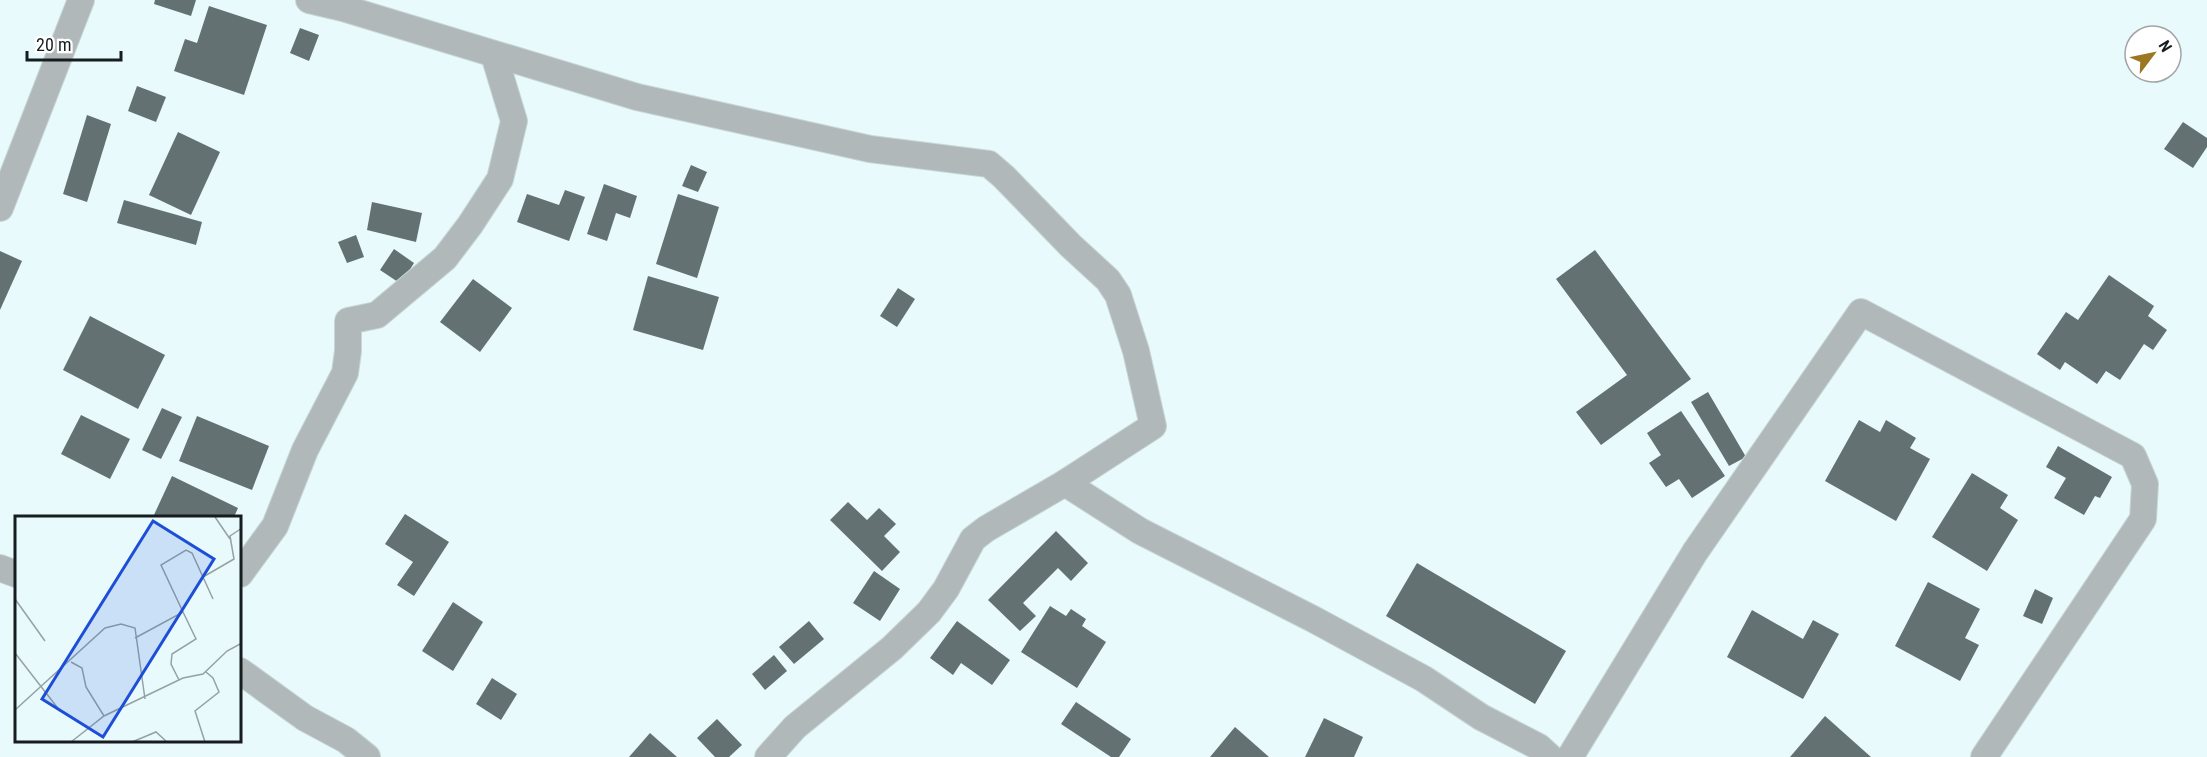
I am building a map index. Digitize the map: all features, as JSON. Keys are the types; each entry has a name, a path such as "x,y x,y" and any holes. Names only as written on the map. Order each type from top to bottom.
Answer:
{"street":[{"path":"0,208 81,0"},
{"path":"309,0 343,8 637,97 870,149 989,164 1005,177 1063,238 1108,280 1118,295 1136,351 1153,426 973,539 946,590 929,612 892,648 795,727 768,757"},
{"path":"242,571 275,526 305,450 345,373 348,321 377,315 445,258 500,179 514,121 494,55"},
{"path":"1570,757 1695,552 1861,312 2133,456 2145,484 2143,519 1986,756"},
{"path":"1065,483 1140,531 1314,619 1424,679 1481,717 1539,747 1550,757"},
{"path":"0,568 15,574"},
{"path":"242,672 305,718 346,740 367,757"}],"building":[{"path":"155,0 196,0 191,16 154,4"},
{"path":"209,6 267,25 244,95 174,71 185,39 197,43"},
{"path":"300,28 319,35 309,61 290,53"},
{"path":"137,86 166,97 156,122 128,111"},
{"path":"87,115 111,124 87,202 63,194"},
{"path":"2183,122 2207,138 2207,147 2193,168 2164,149"},
{"path":"178,132 220,152 191,215 149,195"},
{"path":"691,165 707,172 698,192 682,186"},
{"path":"604,184 637,196 630,218 616,213 607,241 587,234"},
{"path":"565,190 585,197 569,241 517,222 527,194 559,205"},
{"path":"678,194 719,207 697,278 656,264"},
{"path":"124,200 202,222 196,245 117,223"},
{"path":"372,202 422,213 416,242 367,230"},
{"path":"356,235 364,257 347,263 338,242"},
{"path":"394,249 414,263 401,284 380,270"},
{"path":"1595,250 1691,379 1601,445 1576,412 1627,375 1556,279"},
{"path":"0,251 22,261 0,310"},
{"path":"2109,275 2154,306 2148,316 2167,330 2153,350 2144,344 2120,380 2106,371 2097,384 2065,362 2060,370 2037,354 2066,312 2078,320"},
{"path":"648,276 719,297 703,350 633,330"},
{"path":"473,279 512,308 480,352 440,322"},
{"path":"898,288 915,299 897,327 880,316"},
{"path":"90,316 165,355 138,409 63,370"},
{"path":"1708,392 1746,457 1729,466 1691,402"},
{"path":"162,408 182,417 161,459 142,450"},
{"path":"1681,411 1725,476 1692,498 1679,479 1666,487 1649,463 1661,455 1647,433"},
{"path":"81,415 130,439 110,479 61,454"},
{"path":"197,416 269,446 252,490 179,461"},
{"path":"1859,420 1880,432 1886,420 1916,438 1910,448 1930,459 1896,521 1825,481"},
{"path":"2058,446 2112,477 2100,498 2095,496 2084,515 2054,498 2066,478 2046,467"},
{"path":"1972,473 2008,495 2000,508 2018,520 1987,571 1932,537"},
{"path":"172,476 238,508 234,516 153,516"},
{"path":"848,502 867,520 879,508 896,524 884,536 900,552 882,571 830,520"},
{"path":"405,514 449,542 414,596 397,585 413,562 385,544"},
{"path":"1056,531 1088,563 1071,581 1058,568 1023,603 1036,616 1020,631 988,600"},
{"path":"1417,563 1566,651 1535,704 1386,616"},
{"path":"874,571 900,589 880,621 853,603"},
{"path":"1928,582 1980,609 1965,638 1979,645 1960,681 1895,646"},
{"path":"2035,589 2053,598 2042,624 2023,616"},
{"path":"453,602 483,622 453,671 422,651"},
{"path":"1050,606 1066,616 1071,609 1086,619 1082,626 1106,642 1077,688 1021,652"},
{"path":"1752,610 1803,639 1813,620 1839,634 1803,699 1727,657"},
{"path":"809,621 824,639 794,664 779,647"},
{"path":"957,621 1010,660 992,685 961,663 953,675 930,658"},
{"path":"774,655 787,671 765,690 752,674"},
{"path":"492,678 517,694 501,720 476,704"},
{"path":"1076,702 1131,739 1119,757 1111,757 1061,724"},
{"path":"1825,716 1871,757 1790,757"},
{"path":"1324,718 1363,737 1354,757 1305,757"},
{"path":"717,719 742,745 729,757 715,757 697,738"},
{"path":"1235,727 1269,757 1210,757"},
{"path":"650,733 677,757 629,757"}]}
